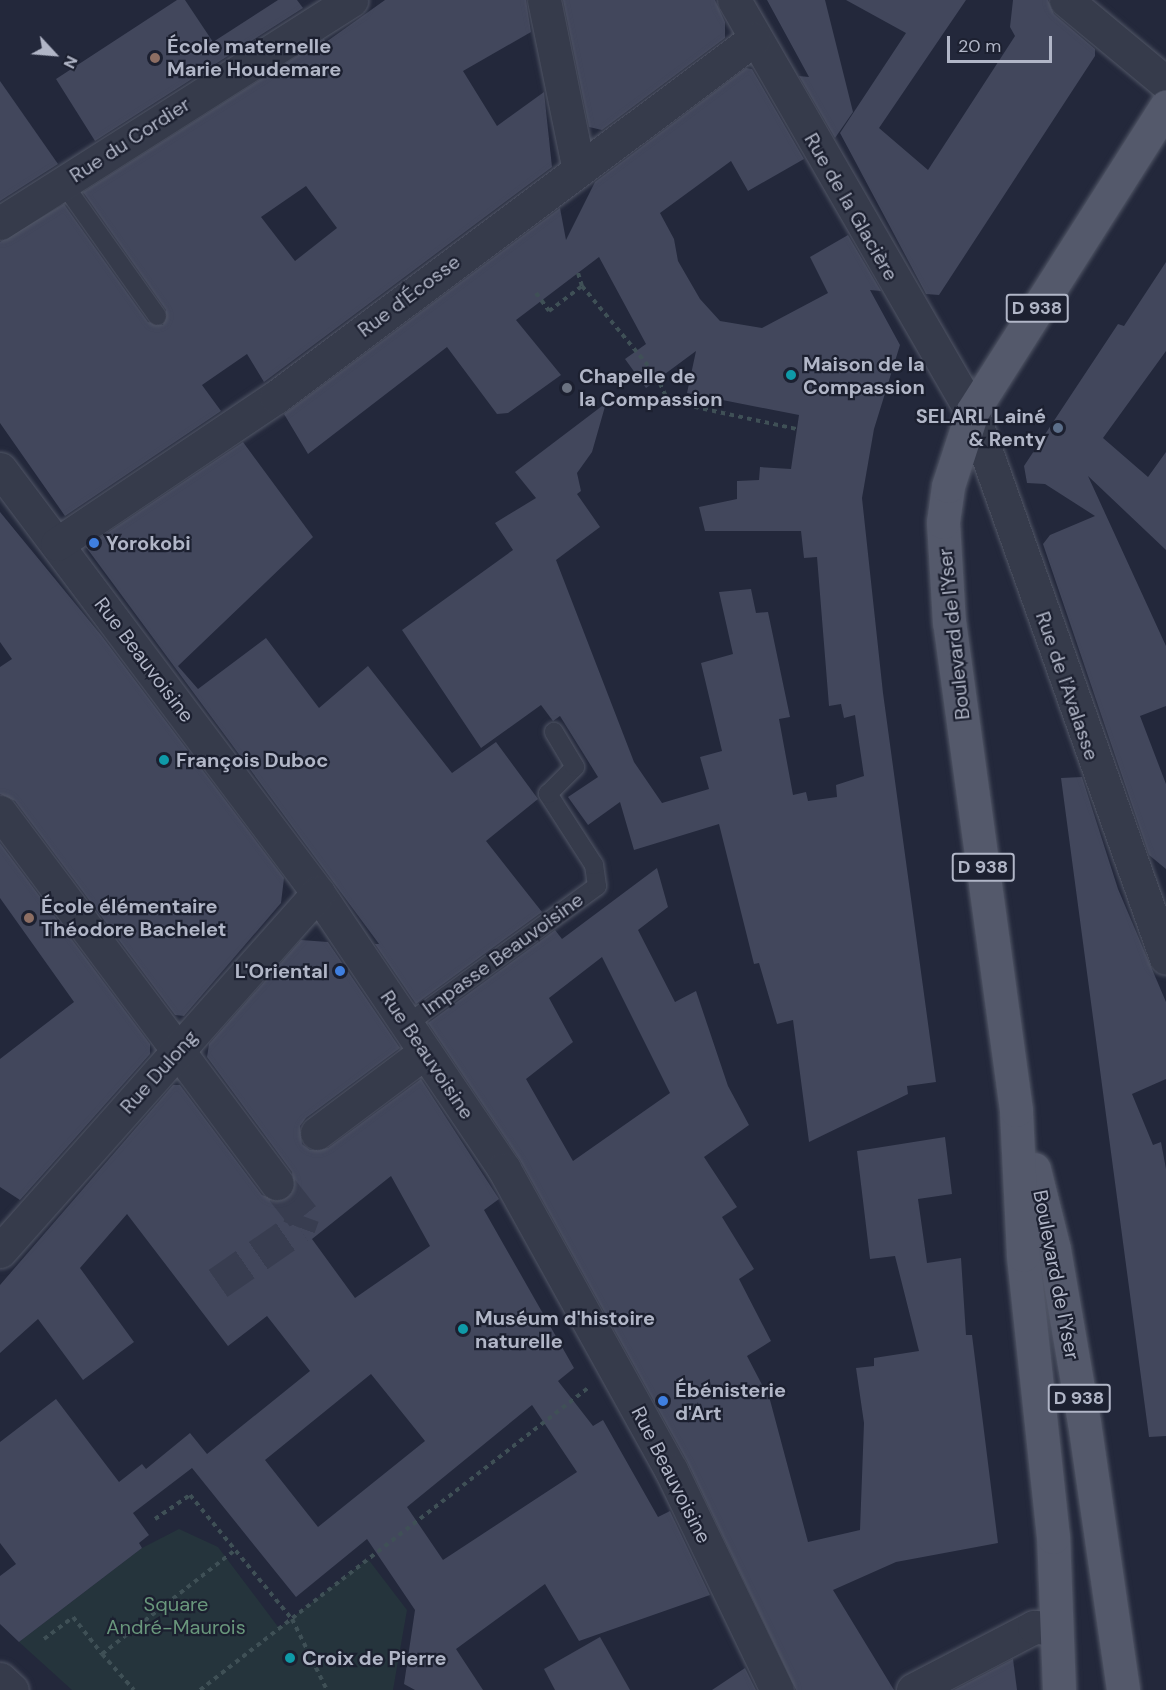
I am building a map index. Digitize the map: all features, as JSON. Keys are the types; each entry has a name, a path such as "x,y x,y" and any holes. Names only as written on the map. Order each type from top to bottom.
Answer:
{"main road":[{"name":"Boulevard de l'Yser","path":"1059,1690 1053,1537 1023,1255 1017,1110 949,623 943,546 948,486 972,412 1166,106"},
{"name":"Boulevard de l'Yser","path":"1017,1110 1054,1249 1104,1545 1123,1690"}],"street":[{"name":"Rue du Cordier","path":"0,223 351,0"},
{"path":"544,0 579,166"},
{"name":"Rue de la Glacière","path":"734,0 753,39 972,412"},
{"path":"1066,0 1166,83"},
{"name":"Rue d'Écosse","path":"57,544 276,396 579,166 753,39"},
{"name":"Rue de l'Avalasse","path":"972,412 1166,958"},
{"name":"Rue Beauvoisine","path":"0,469 318,893 504,1169 671,1470 777,1690"},
{"path":"0,812 180,1048 277,1183"},
{"name":"Rue Dulong","path":"5,1233 180,1048 318,893"},
{"path":"317,1133 425,1052"},
{"path":"913,1690 1034,1627 1056,1628"},
{"path":"0,1679 12,1690"}],"lane":[{"path":"63,183 157,316"},
{"name":"Impasse Beauvoisine","path":"406,1025 597,886 594,865 548,794 575,767 554,732"}],"path":[{"path":"578,273 582,286 656,375 668,401 796,429"},
{"path":"536,293 549,311 582,286"},
{"path":"201,1690 614,1368"},
{"path":"155,1519 190,1495 292,1618 327,1690"},
{"path":"102,1654 235,1550"},
{"path":"44,1639 73,1617 134,1690"}],"green space":[{"name":"Square André-Maurois","path":"179,1529 218,1547 279,1628 368,1559 407,1610 393,1690 72,1690 19,1642 142,1548"}],"building":[{"path":"177,0 185,0 213,42 278,0 297,0 303,8 95,141 56,79"},
{"path":"385,0 526,0 531,32 463,71 497,126 544,92 552,167 264,382 247,354 202,385 221,411 65,516 0,423 0,242 64,204 148,322 163,325 166,310 83,192 324,39 326,42","holes":["306,186 337,228 295,261 261,217"]},
{"path":"563,0 715,0 725,22 725,38 602,130 589,127"},
{"path":"767,0 825,0 853,112 835,138 799,76 809,77"},
{"path":"846,0 966,0 879,128 928,170 1015,36 1010,27 1013,0 1048,0 1054,14 1095,49 1095,56 939,295 926,294 840,133 906,33"},
{"path":"746,68 752,69 804,159 748,191 731,161 660,213 674,239 678,261 700,299 720,321 762,328 828,293 810,257 848,235 881,291 870,290 900,345 874,429 862,498 883,693 936,1082 907,1086 908,1094 809,1142 793,1020 777,1024 759,963 754,964 719,824 634,850 620,802 588,825 568,797 598,777 560,716 553,721 541,705 481,748 402,630 513,550 495,523 536,498 515,472 606,403 592,452 577,473 581,491 577,494 600,527 556,560 634,762 662,803 709,789 700,757 722,751 701,663 733,654 719,592 751,589 756,613 768,612 790,717 779,719 793,795 806,792 808,801 837,797 836,785 864,776 855,715 844,718 841,704 829,706 817,557 804,558 801,531 705,531 699,507 737,499 737,481 759,480 760,467 791,469 799,415 687,393 696,351 646,388 625,359 646,344 599,257 516,320 561,375 508,413 497,414 447,347 308,454 284,414 560,208 566,240 595,182"},
{"path":"0,81 58,164 0,201"},
{"path":"1166,262 1166,351 1103,438 1148,477 1166,452 1166,550 1088,476 1166,646 1166,706 1140,716 1166,784 1166,869 1149,855 1043,544 1050,535 1095,516 1045,484 1027,483 1024,466 1118,324 1124,326"},
{"path":"243,442 313,537 178,666 198,689 266,638 319,708 368,666 452,773 496,742 538,799 486,841 542,912 416,1004 375,944 379,944 86,547"},
{"path":"0,512 101,635 284,878 281,903 184,1016 175,1015 15,801 0,794 0,667 12,659 0,642"},
{"path":"1082,777 1118,889 1166,1002 1166,1079 1132,1094 1153,1145 1161,1142 1166,1169 1166,1436 1149,1437 1061,778"},
{"path":"0,843 150,1044 150,1054 20,1200 0,1187 0,1059 74,1002 0,898"},
{"path":"657,868 668,907 638,930 675,1002 696,991 728,1086 749,1125 704,1157 737,1207 722,1217 754,1269 739,1279 771,1341 747,1356 770,1400 808,1542 860,1530 864,1423 856,1368 874,1366 874,1358 919,1351 895,1256 870,1259 857,1151 945,1137 952,1194 918,1199 927,1263 961,1258 966,1335 972,1335 998,1543 896,1562 833,1590 894,1690 796,1690 687,1461 520,1160 428,1023 555,930 562,939","holes":["602,957 670,1093 573,1161 526,1079 573,1042 549,998"]},
{"path":"301,940 328,942 400,1048 306,1118 300,1126 302,1144 310,1150 328,1148 421,1079 499,1199 484,1210 574,1368 558,1381 593,1426 603,1420 658,1517 670,1511 710,1595 579,1641 545,1584 456,1649 483,1690 415,1690 404,1684 415,1610 367,1539 296,1597 192,1468 133,1513 149,1535 139,1543 142,1548 19,1642 0,1624 0,1576 16,1564 0,1543 0,1442 56,1399 119,1482 142,1464 146,1469 190,1433 207,1454 310,1371 267,1316 228,1346 127,1214 80,1268 134,1342 83,1380 38,1319 0,1353 0,1285 173,1085 180,1085 262,1195 280,1201 294,1191 292,1172 207,1057 209,1044","holes":["391,1176 430,1246 355,1298 312,1239","371,1374 425,1441 318,1527 265,1460","532,1405 577,1472 443,1560 407,1507"]},
{"path":"600,1637 630,1690 555,1690 544,1669"},
{"path":"1013,1659 1017,1690 954,1690"},
{"path":"745,1668 756,1690 712,1690"}],"tunnel":[{"path":"218,1283 299,1227 303,1216 277,1183"}],"place":[{"name":"École maternelle Marie Houdemare","path":"155,58"},
{"name":"Maison de la Compassion","path":"791,375"},
{"name":"Chapelle de la Compassion","path":"567,388"},
{"name":"SELARL Lainé & Renty","path":"1058,428"},
{"name":"Yorokobi","path":"94,543"},
{"name":"François Duboc","path":"164,760"},
{"name":"École élémentaire Théodore Bachelet","path":"29,918"},
{"name":"L'Oriental","path":"340,971"},
{"name":"Muséum d'histoire naturelle","path":"463,1329"},
{"name":"Ébénisterie d'Art","path":"663,1401"},
{"name":"Croix de Pierre","path":"290,1658"}]}
